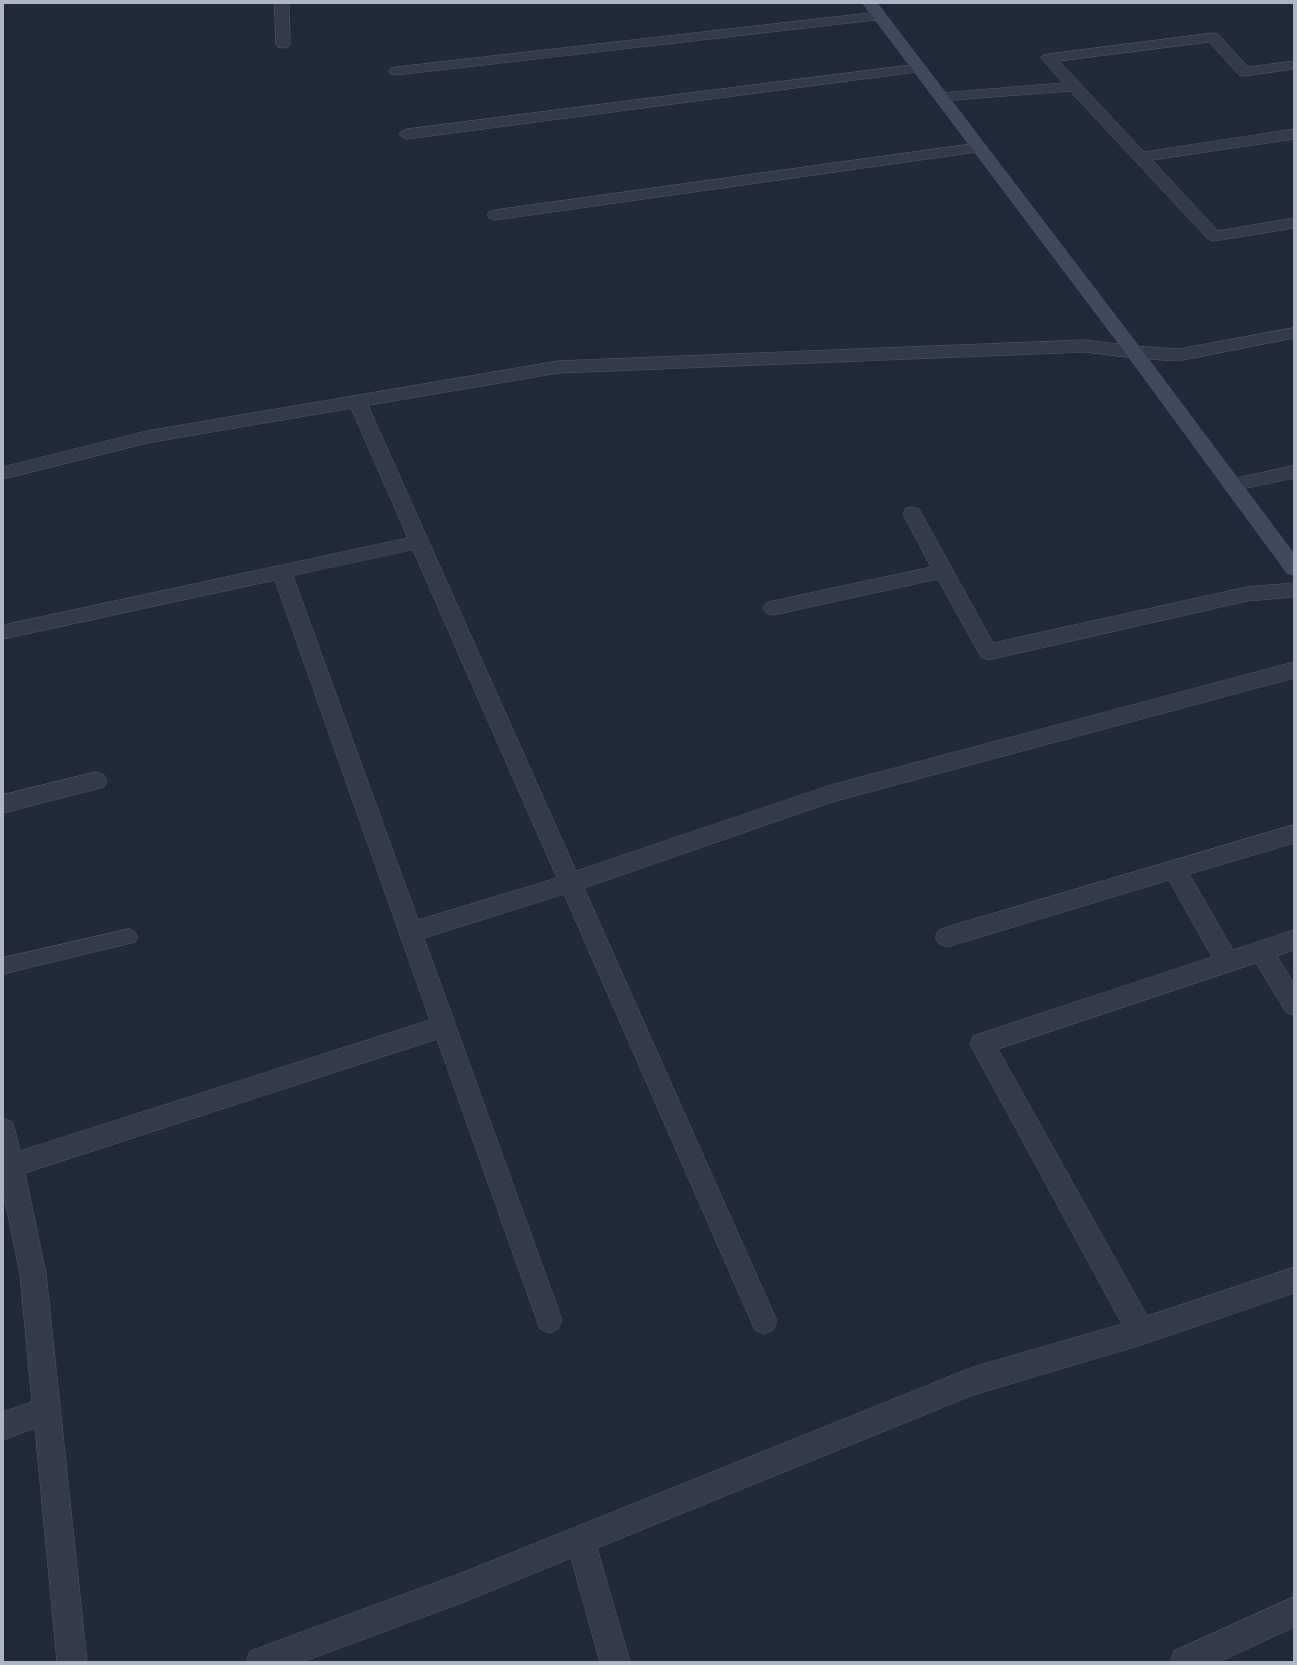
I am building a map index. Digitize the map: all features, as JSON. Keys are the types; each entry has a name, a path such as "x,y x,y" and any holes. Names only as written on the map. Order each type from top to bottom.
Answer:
{"main road":[{"path":"874,9 1134,352 1294,568"}],"street":[{"path":"282,3 284,44"},
{"path":"396,71 874,9"},
{"path":"1294,65 1244,72 1213,37 1048,58 1214,236 1294,223"},
{"path":"407,134 919,68"},
{"path":"941,97 1075,86"},
{"path":"1140,157 1294,134"},
{"path":"495,215 979,148"},
{"path":"3,473 147,437 558,367 1085,346 1178,356 1294,333"},
{"path":"357,401 764,1321"},
{"path":"1232,485 1294,472"},
{"path":"912,514 988,652 1247,594 1294,590"},
{"path":"3,632 419,542"},
{"path":"773,608 944,571"},
{"path":"282,572 549,1320"},
{"path":"411,932 570,883 831,794 1294,670"},
{"path":"3,804 96,781"},
{"path":"947,937 1294,834"},
{"path":"1174,870 1227,962"},
{"path":"1141,1332 982,1044 1294,940"},
{"path":"1262,951 1294,1005"},
{"path":"7,1167 444,1026"},
{"path":"3,1130 7,1167 33,1274 72,1662"},
{"path":"261,1662 464,1587 973,1381 1141,1332 1294,1280"},
{"path":"3,1426 47,1410"},
{"path":"580,1540 615,1662"},
{"path":"1185,1662 1294,1612"}],"lane":[{"path":"3,966 129,937"}]}
